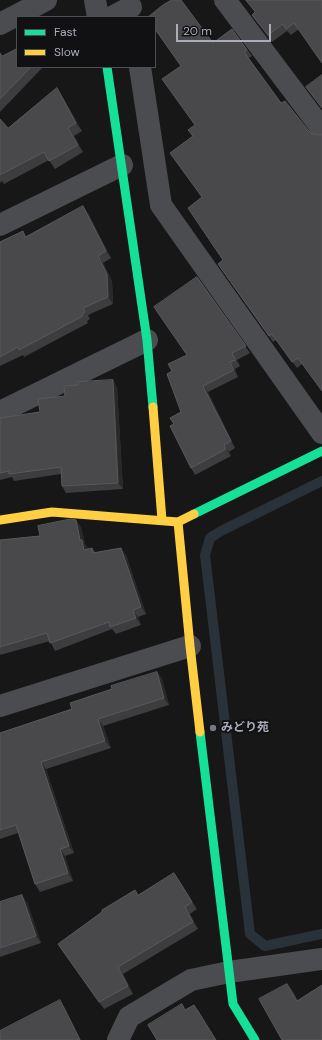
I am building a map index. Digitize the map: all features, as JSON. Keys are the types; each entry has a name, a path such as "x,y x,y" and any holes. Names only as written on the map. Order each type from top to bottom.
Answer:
{"street":[{"path":"0,24 46,0"},
{"path":"95,0 98,16"},
{"path":"225,0 322,130"},
{"path":"114,16 133,8"},
{"path":"107,68 147,340 162,520"},
{"path":"140,68 161,204 322,433"},
{"path":"0,225 122,165"},
{"path":"0,412 147,340"},
{"path":"0,520 52,512 178,522 322,451"},
{"path":"178,522 190,646 233,1004 255,1040"},
{"path":"0,706 190,646"},
{"path":"118,1040 129,1017 191,980 229,972 322,959"}],"building":[{"path":"172,0 181,0 213,43 232,29 247,50 244,52 281,103 285,101 312,134 322,134 322,391 298,358 292,362 272,334 269,336 218,264 223,260 188,208 202,197 170,153 193,136 188,130 195,125 162,79 181,66 156,30 156,16 149,16"},
{"path":"246,0 322,0 322,63 294,23 286,29 283,24 268,35 252,15 255,12"},
{"path":"16,49 16,68 30,68 0,99 0,53 2,56"},
{"path":"322,75 322,108 306,87"},
{"path":"57,88 76,123 68,128 78,145 49,161 44,152 0,175 0,119 8,128"},
{"path":"83,206 106,251 98,256 107,274 108,297 83,308 85,312 82,314 83,316 19,350 18,347 0,357 0,242 23,231 25,237"},
{"path":"197,277 246,346 232,353 236,360 230,362 234,370 203,386 231,441 224,445 226,449 191,468 170,426 174,424 170,418 181,412 167,374 172,371 168,364 187,355 154,307"},
{"path":"113,380 118,483 62,486 61,467 9,474 9,471 0,473 0,418 40,412 38,399 65,396 64,386 78,385 78,382"},
{"path":"71,519 76,520 80,540 82,540 84,550 92,548 93,553 121,548 141,607 133,610 136,618 110,627 109,622 50,643 47,633 0,647 0,540 40,536 38,526"},
{"path":"157,672 164,698 98,719 105,741 41,762 69,846 60,849 68,873 35,884 16,825 0,830 0,733 72,709 70,703 112,689 111,686"},
{"path":"174,873 192,902 185,907 193,922 118,967 128,986 99,1002 58,944 102,912 102,910 135,890 138,895"},
{"path":"22,895 36,936 0,948 0,902"},
{"path":"287,984 297,1001 322,985 322,1040 282,1040 259,999"},
{"path":"60,1000 80,1040 0,1040 0,1031"},
{"path":"182,1004 185,1010 194,1005 216,1040 157,1040 148,1025"}],"waterway":[{"path":"322,481 221,531 210,538 205,555 250,934 265,946 322,934"}],"traffic: fast":[{"path":"107,68 147,340 153,407"},
{"path":"194,514 322,451"},
{"path":"200,732 233,1004 255,1040"}],"traffic: slow":[{"path":"153,407 162,520"},
{"path":"0,520 52,512 178,522 194,514"},
{"path":"178,522 200,732"}],"place":[{"name":"みどり苑","path":"213,728"}]}
